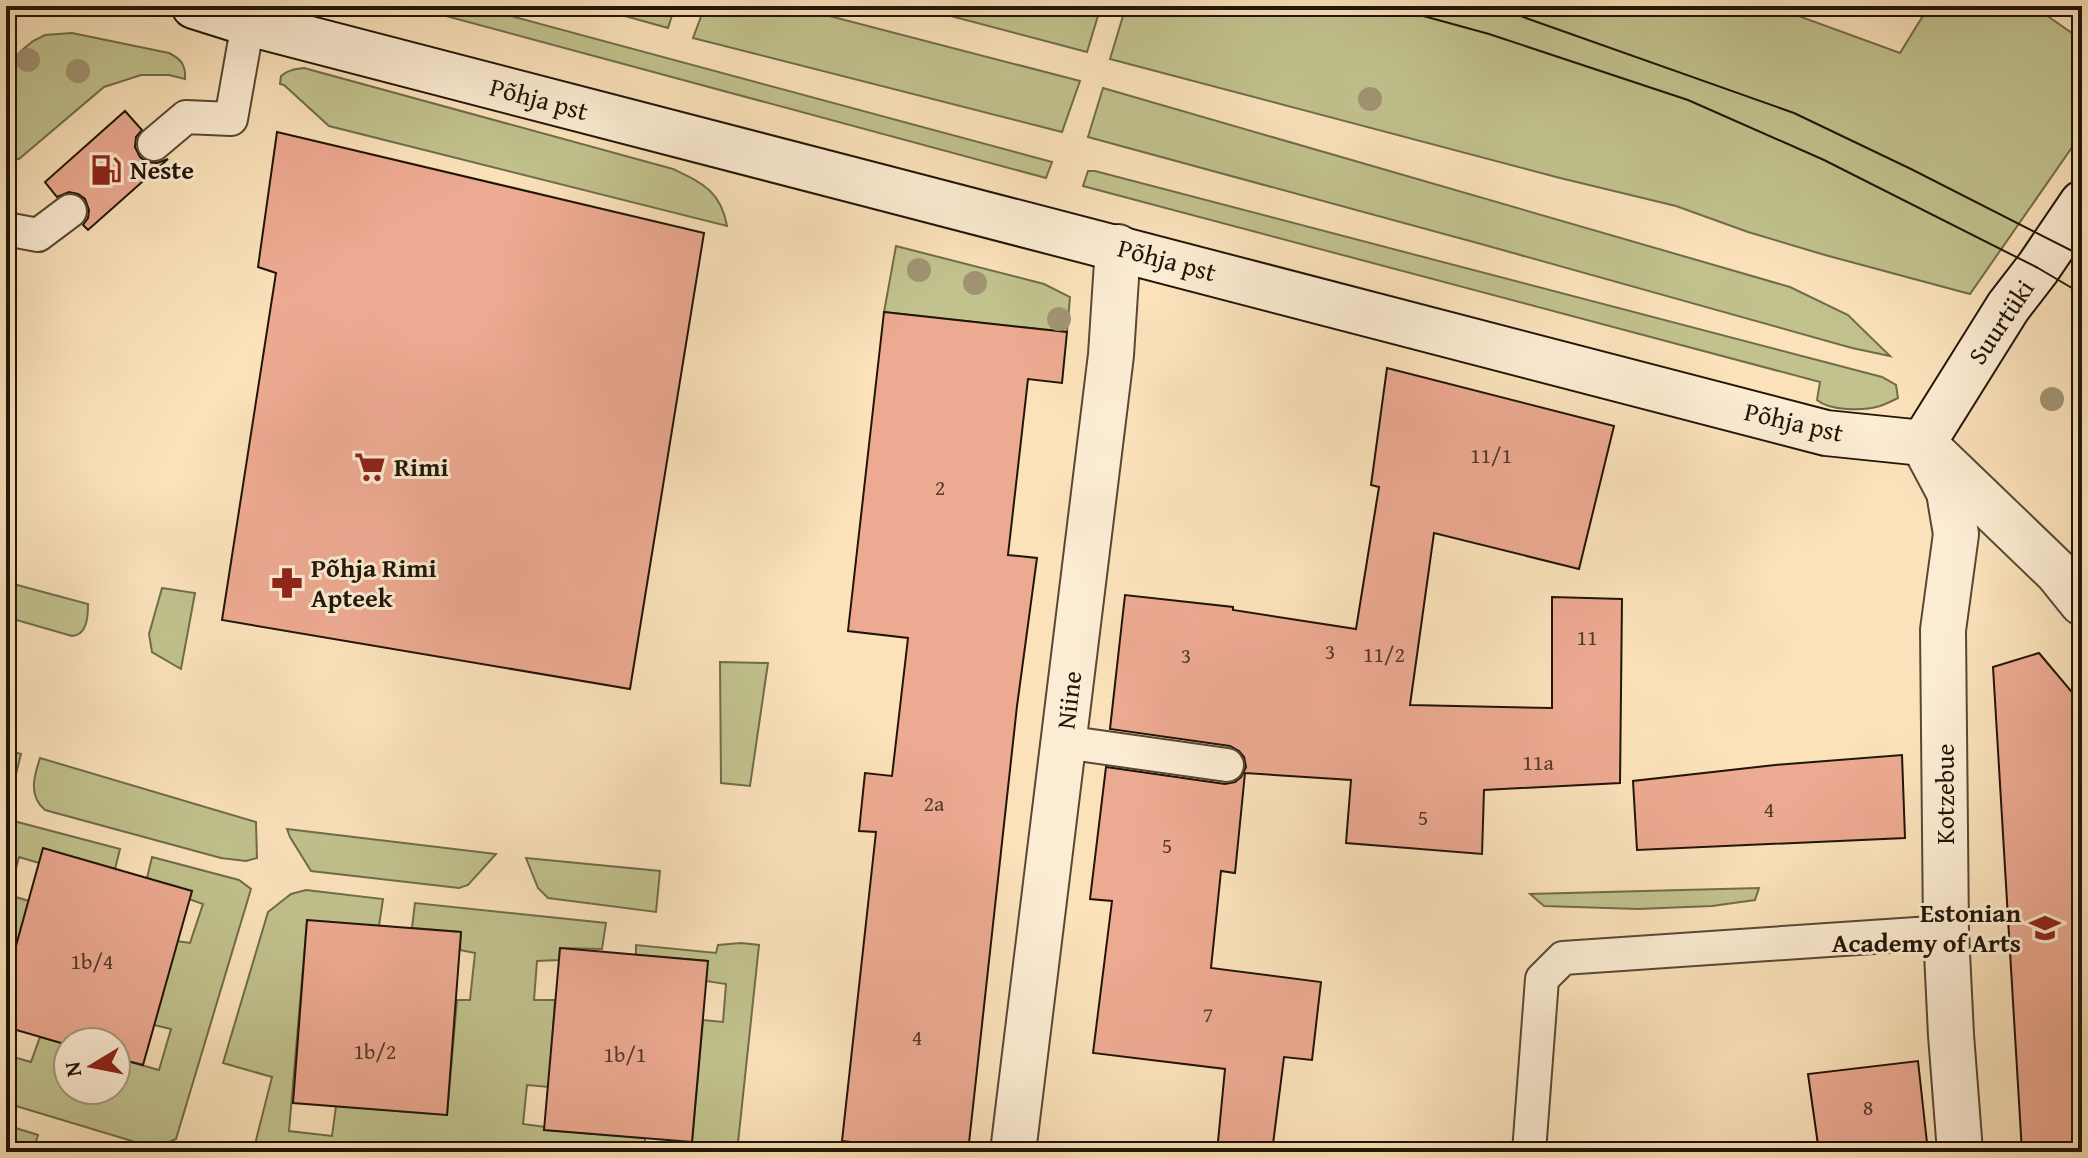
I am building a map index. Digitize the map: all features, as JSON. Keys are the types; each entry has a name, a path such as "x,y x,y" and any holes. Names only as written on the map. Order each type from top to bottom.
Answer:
{"main road":[{"name":"Põhja pst","path":"194,6 248,23 1826,433 1923,443"},
{"name":"Suurtüki","path":"1923,443 2008,307 2082,203"},
{"name":"Niine","path":"1013,1152 1111,355 1118,247"},
{"path":"1923,443 2057,572 2082,603"},
{"name":"Kotzebue","path":"1923,443 1949,492 1956,534 1943,630 1946,932 1960,1152"}],"lane":[{"path":"154,144 186,117 231,119 248,23"},
{"path":"6,229 38,235 70,211"},
{"path":"1064,742 1227,765"},
{"path":"1529,1152 1542,979 1563,958 1946,932"}],"green space":[{"path":"409,6 474,6 1052,162 1046,178"},
{"path":"589,6 675,6 668,28"},
{"path":"705,6 791,6 1080,81 1062,132 693,38"},
{"path":"913,6 1101,6 1087,52"},
{"path":"1126,6 1771,6 1900,53 1929,6 2033,6 2082,40 2082,133 1970,294 1748,232 1676,206 1110,59"},
{"path":"72,33 169,53 182,63 185,79 169,75 141,75 104,87 19,159 11,159 6,155 6,68 33,41 45,35"},
{"path":"304,68 673,169 693,179 715,196 727,226 329,126 280,84 284,74"},
{"path":"1103,88 1790,287 1848,315 1890,356 1088,137"},
{"path":"1088,171 1882,377 1896,385 1898,398 1865,409 1830,406 1817,400 1820,382 1083,186"},
{"path":"896,246 1044,284 1070,297 1067,332 884,312"},
{"path":"6,582 88,604 84,629 72,636 6,617"},
{"path":"162,588 195,593 181,669 152,652 149,634"},
{"path":"720,662 768,663 750,786 721,783"},
{"path":"6,750 21,754 13,786 6,794"},
{"path":"40,758 256,822 257,858 246,861 221,858 45,810 34,792"},
{"path":"6,819 120,849 115,869 39,863 19,857 9,895 29,901 6,982"},
{"path":"287,829 496,854 468,885 459,888 311,871"},
{"path":"152,857 239,880 251,889 176,1139 155,1148 6,1103 6,1055 31,1062 40,1037 52,1040 52,1106 132,1106 132,1062 159,1070 171,1029 154,1025 177,941 190,943 203,904 147,878"},
{"path":"526,858 660,871 656,912 548,898 538,888"},
{"path":"1759,888 1755,900 1712,906 1638,909 1544,906 1530,894"},
{"path":"306,890 383,899 379,926 307,921 289,1131 332,1136 336,1106 447,1115 457,1000 470,1000 475,953 460,950 461,932 412,928 415,903 606,923 602,949 560,948 559,960 537,961 534,1000 555,1000 549,1087 527,1085 523,1124 545,1127 546,1130 645,1138 644,1152 253,1152 272,1077 223,1063 268,912 291,894"},
{"path":"636,945 716,953 718,945 759,945 737,1152 682,1152 683,1141 692,1142 703,1020 723,1022 726,984 706,981 707,961 636,955"},
{"path":"6,1125 38,1135 33,1152 6,1152"}],"building":[{"name":"Neste","path":"125,111 142,130 136,137 135,147 140,157 157,163 168,159 88,230 83,225 89,210 85,199 69,192 57,197 45,182"},
{"path":"277,132 704,233 630,689 222,620 276,273 258,267"},
{"path":"884,312 1067,332 1062,383 1028,379 1008,555 1037,558 1017,706 968,1152 940,1152 842,1141 876,832 859,831 865,773 892,776 908,638 848,631"},
{"path":"1387,368 1614,426 1579,569 1434,533 1410,705 1552,708 1552,597 1622,599 1620,783 1484,790 1482,854 1346,843 1351,780 1245,773 1235,873 1221,871 1211,968 1321,982 1312,1060 1284,1057 1272,1152 1217,1152 1225,1069 1093,1053 1112,901 1090,899 1106,767 1225,784 1235,782 1246,767 1244,757 1230,746 1110,729 1125,595 1233,607 1233,610 1356,629 1379,487 1371,485"},
{"name":"Estonian Academy of Arts","path":"2039,653 2082,704 2082,1152 2022,1152 1993,667"},
{"path":"1902,755 1905,838 1637,850 1633,781"},
{"path":"43,848 192,891 143,1065 132,1062 132,1026 52,1026 52,1040 6,1027 6,982"},
{"path":"307,920 461,932 447,1115 293,1103"},
{"path":"560,948 708,961 692,1142 544,1130"},
{"path":"1918,1061 1928,1152 1819,1152 1808,1074"}],"tram line":[{"path":"1387,6 1489,34 1688,100 1824,160 2038,268 2082,294"},
{"path":"1492,6 1794,113 2082,256"}],"place":[{"name":"Neste","path":"106,170"},
{"name":"Rimi","path":"370,467"},
{"name":"Põhja Rimi Apteek","path":"287,583"},
{"name":"Estonian Academy of Arts","path":"2045,928"}]}
